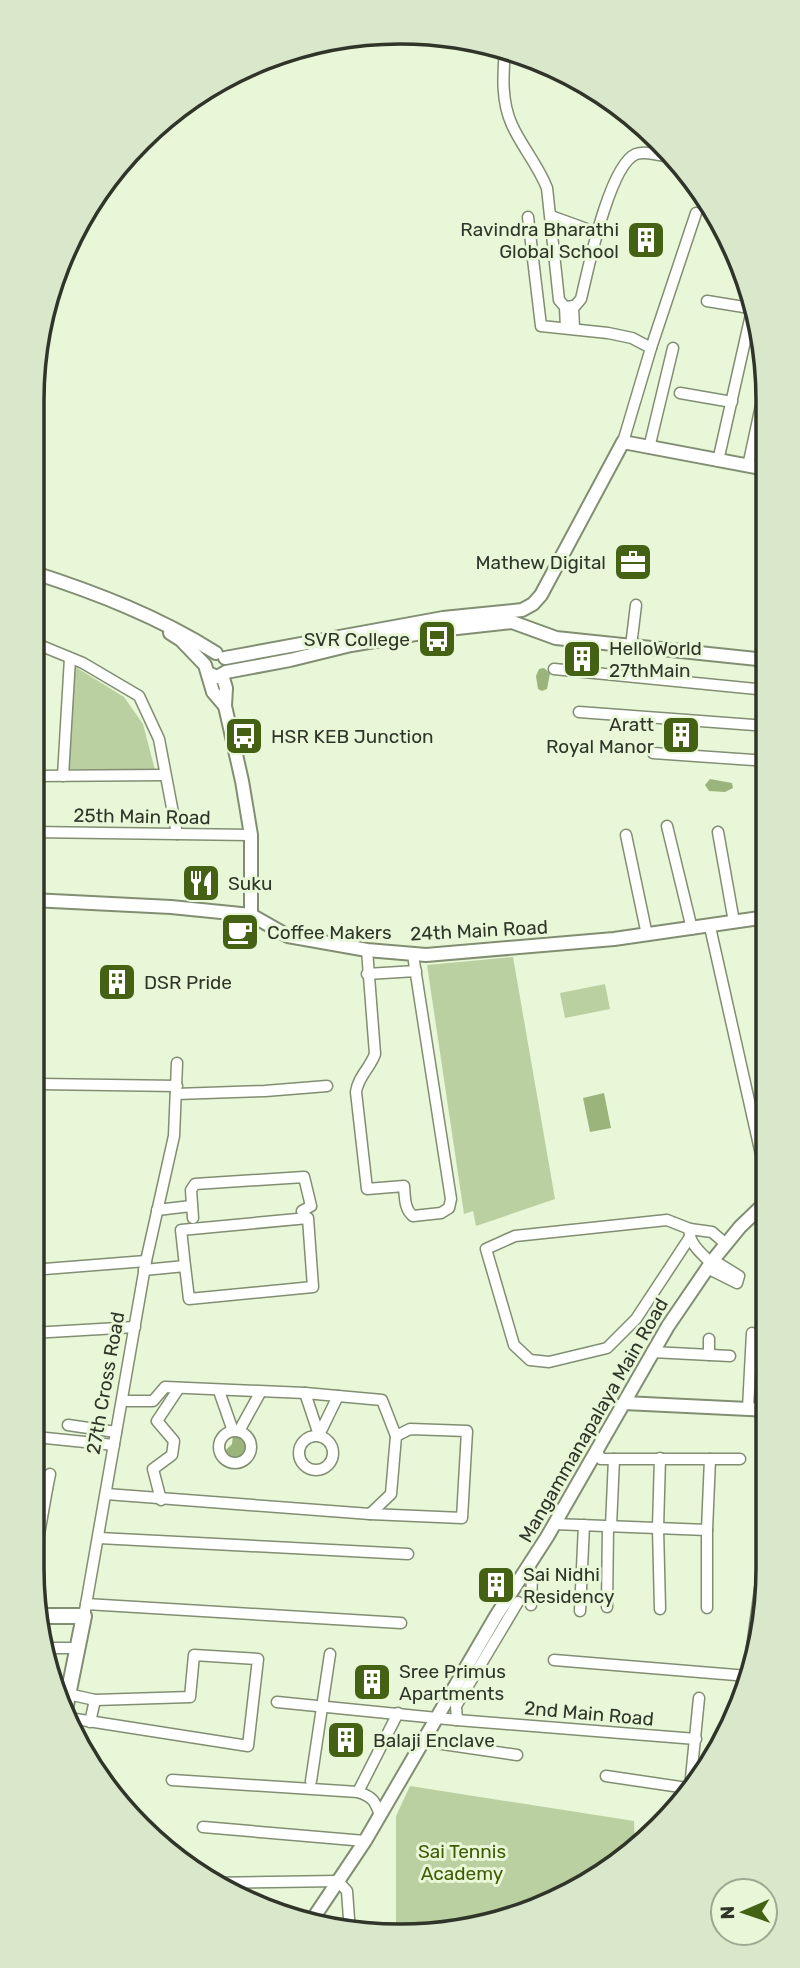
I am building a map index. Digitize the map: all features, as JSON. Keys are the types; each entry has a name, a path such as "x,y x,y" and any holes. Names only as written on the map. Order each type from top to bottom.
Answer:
{"main road":[{"path":"47,1615 85,1610"},
{"name":"27th Cross Road","path":"68,1696 85,1610"}],"street":[{"path":"504,60 503,91 512,125 547,188 559,300 569,306 578,304 581,299 611,189 629,158 642,153 659,156"},
{"path":"225,706 213,692 206,669 208,657 443,618 522,610 533,604 541,595 623,442 696,213"},
{"path":"551,216 598,233"},
{"path":"528,217 540,323 544,328 570,328 632,338 651,348"},
{"path":"706,300 744,307"},
{"path":"569,306 570,328"},
{"path":"718,461 748,327"},
{"path":"649,448 673,348"},
{"path":"680,393 732,401"},
{"path":"748,466 756,429"},
{"path":"623,442 756,467"},
{"path":"44,576 122,604 185,633 221,655 228,664 224,673 225,706 251,835 251,915"},
{"path":"631,646 636,605"},
{"path":"161,624 163,629 181,640 215,677 351,645 489,623 520,623 556,638 756,659"},
{"path":"44,647 70,658 139,696 159,739 177,834"},
{"path":"63,776 70,658"},
{"path":"554,669 756,689"},
{"path":"579,712 756,725"},
{"path":"653,753 756,760"},
{"path":"44,776 165,775"},
{"path":"667,826 692,929"},
{"name":"25th Main Road","path":"44,832 251,835"},
{"path":"718,832 734,922"},
{"path":"626,835 647,935"},
{"name":"24th Main Road","path":"44,901 171,907 251,915 288,936 413,955 573,943 710,927 756,919"},
{"path":"710,927 756,1128"},
{"path":"367,950 375,1054 372,1063 357,1083 356,1092 368,1189 404,1186 406,1206 413,1216 441,1213 449,1208 451,1199 413,955"},
{"path":"368,974 415,971"},
{"name":"27th Cross Road","path":"85,1610 145,1266 174,1136 177,1063"},
{"path":"44,1084 176,1090 327,1086"},
{"path":"192,1218 191,1190 195,1184 304,1177 312,1206 302,1211"},
{"path":"157,1210 191,1206"},
{"name":"Mangammanapalaya Main Road","path":"316,1914 365,1840 422,1741 501,1619 652,1352 710,1264 756,1213"},
{"path":"309,1217 313,1287 189,1299 185,1266 181,1230 309,1217"},
{"path":"690,1233 636,1319 607,1348 549,1362 530,1360 514,1345 486,1249 515,1236 667,1220 690,1233 712,1232 726,1244"},
{"path":"690,1233 699,1251 710,1264"},
{"path":"44,1270 185,1266"},
{"path":"44,1332 135,1327"},
{"path":"748,1408 752,1333"},
{"path":"709,1339 709,1355"},
{"path":"652,1352 730,1356"},
{"path":"122,1401 153,1401 165,1387 304,1393 382,1400 396,1436 391,1494 370,1514"},
{"path":"161,1500 153,1469 172,1455 174,1441 157,1421 178,1388"},
{"path":"219,1391 236,1431 260,1393"},
{"path":"304,1393 319,1435 338,1396"},
{"path":"624,1403 756,1409"},
{"path":"68,1425 116,1432"},
{"path":"83,1441 86,1428"},
{"path":"106,1494 161,1500 462,1518 467,1431 410,1429 396,1436"},
{"path":"44,1438 114,1445"},
{"path":"596,1450 601,1459 740,1459"},
{"path":"660,1458 660,1609"},
{"path":"607,1607 614,1459"},
{"path":"707,1608 710,1459"},
{"path":"44,1503 50,1474"},
{"path":"554,1524 707,1530"},
{"path":"580,1611 584,1525"},
{"path":"99,1538 408,1554"},
{"path":"529,1566 532,1575 531,1605"},
{"path":"457,1720 456,1706 501,1619 518,1602"},
{"path":"85,1610 401,1623"},
{"path":"53,1648 78,1648"},
{"path":"311,1781 330,1654"},
{"path":"71,1705 95,1700 190,1697 194,1655 258,1659 248,1746 90,1722 74,1711"},
{"path":"554,1660 739,1675"},
{"path":"694,1770 699,1698"},
{"path":"90,1722 95,1700"},
{"name":"2nd Main Road","path":"277,1702 696,1740"},
{"path":"358,1792 398,1713"},
{"path":"422,1741 517,1755"},
{"path":"606,1776 682,1787"},
{"path":"172,1780 358,1792 375,1801 380,1815"},
{"path":"203,1827 365,1840"},
{"path":"232,1883 338,1881 347,1891 349,1920"}],"green space":[{"path":"74,666 124,697 143,724 155,770 67,769"},
{"path":"513,957 555,1199 476,1226 473,1211 464,1214 427,965"},
{"path":"605,984 610,1009 565,1018 560,993"},
{"name":"Sai Tennis Academy","path":"410,1786 634,1821 635,1836 578,1877 515,1905 446,1921 396,1924 396,1816"}],"shaded area":[{"path":"544,668 550,673 547,689 542,691 538,689 536,676 539,669"},
{"path":"710,779 732,783 733,788 725,792 709,791 705,785"},
{"path":"604,1093 611,1128 590,1132 583,1098"},
{"path":"238,1433 241,1440 250,1442 247,1458 231,1459 226,1457 224,1452 232,1444 233,1435"}],"place":[{"name":"Ravindra Bharathi Global School","path":"646,240"},
{"name":"Mathew Digital","path":"633,562"},
{"name":"SVR College","path":"437,639"},
{"name":"HelloWorld 27thMain","path":"582,659"},
{"name":"Aratt Royal Manor","path":"681,735"},
{"name":"HSR KEB Junction","path":"244,736"},
{"name":"Suku","path":"201,883"},
{"name":"Coffee Makers","path":"240,932"},
{"name":"DSR Pride","path":"117,982"},
{"name":"Sai Nidhi Residency","path":"496,1585"},
{"name":"Sree Primus Apartments","path":"372,1682"},
{"name":"Balaji Enclave","path":"346,1740"}]}
